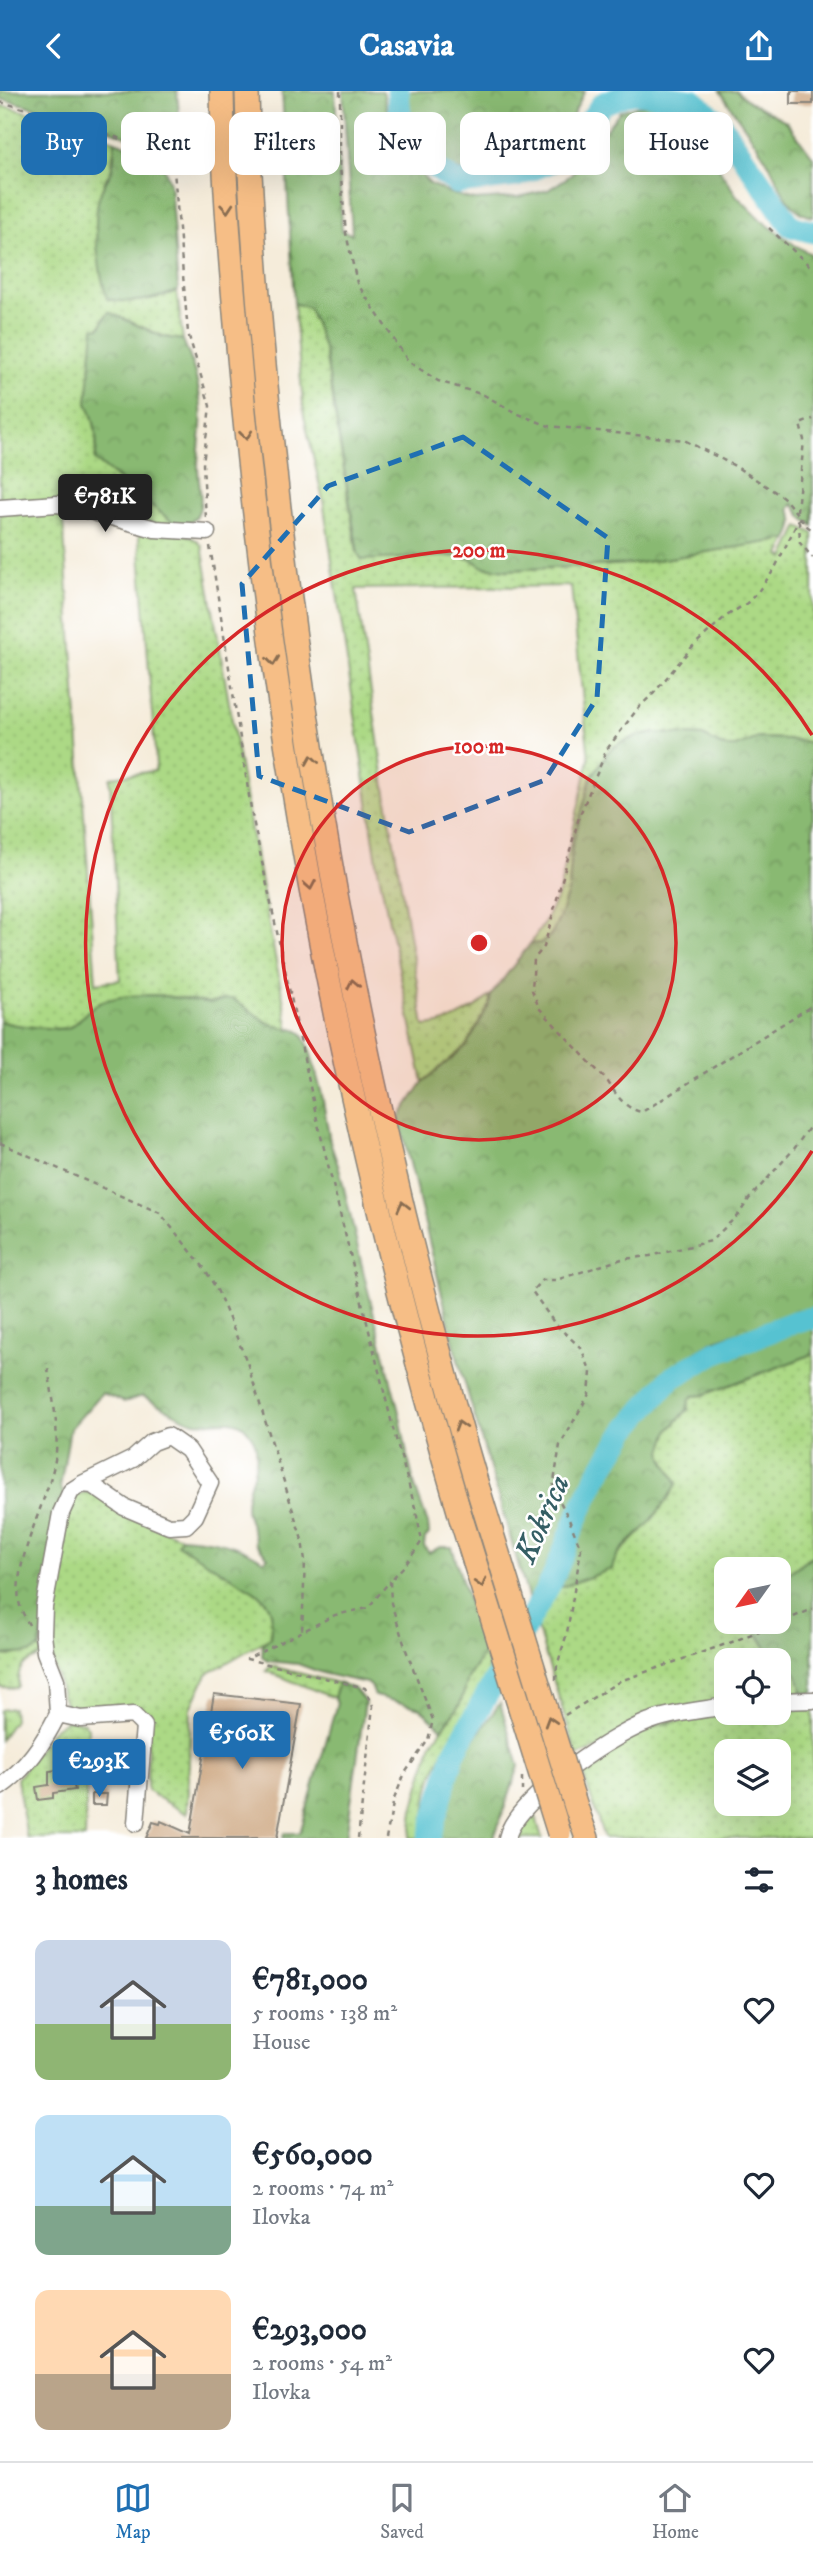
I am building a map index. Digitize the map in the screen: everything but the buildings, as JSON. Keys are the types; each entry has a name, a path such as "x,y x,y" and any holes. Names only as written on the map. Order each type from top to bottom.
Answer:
{"highway":[{"path":"222,91 233,293 249,463 274,664 322,955 372,1180 422,1383 559,1835"},
{"path":"247,91 250,194 262,349 287,585 312,764 368,1061 443,1369 587,1838"}],"street":[{"path":"0,508 57,504 155,530 207,532"},
{"path":"3,1784 37,1751 58,1714 56,1680 45,1652 44,1607 61,1513 71,1491 82,1484 133,1459 152,1442 168,1436 188,1450 210,1483 195,1516 186,1525 169,1525 124,1507 92,1485 82,1484"},
{"path":"791,1701 813,1700"},
{"path":"507,1838 509,1828 523,1808 581,1761 631,1728 657,1718 714,1708"},
{"path":"58,1714 81,1719 133,1716 144,1726 136,1823"}],"path":[{"path":"340,91 340,167 346,233 357,283 408,361 438,381 484,395 549,426 684,440 735,466 783,497 813,530"},
{"path":"0,102 76,122 173,159 188,333 210,406 203,464 207,532 252,815 318,1124 422,1541 368,1608 335,1615 247,1659 365,1688 373,1706 358,1838"},
{"path":"769,228 813,269"},
{"path":"813,419 800,424 804,440 798,516 800,543 813,558"},
{"path":"798,516 774,570 757,593 692,647 631,716 607,748 579,817 544,947 534,959 532,990 540,1007 608,1082 617,1096 631,1110 642,1112 813,1005"},
{"path":"556,1689 557,1666 566,1633 581,1549 553,1488 560,1445 589,1394 591,1372 581,1348 555,1324 531,1291 542,1280 556,1280 622,1259 650,1256 711,1241 739,1214 749,1199 802,1140 813,1122"},
{"path":"0,1143 160,1213 205,1269 218,1292 247,1362 302,1540 305,1561 302,1632"},
{"path":"45,1652 20,1605 20,1580 30,1534 46,1494 55,1458 55,1419 47,1363"},
{"path":"386,1838 394,1799 405,1773 428,1740 433,1720 395,1615 390,1581"},
{"path":"560,1719 620,1682 732,1642 813,1609"},
{"path":"522,1776 523,1808"}],"highlighted area":[{"path":"463,437 608,538 597,698 545,780 409,832 259,776 242,584 328,486"}],"green space":[{"path":"0,91 177,91 179,112 121,112 121,134 107,129 107,112 51,112 0,99"},
{"path":"282,91 335,91 336,112 283,112"},
{"path":"343,91 383,91 387,112 354,112 354,175 421,175 430,184 449,193 474,200 519,197 548,190 571,175 610,175 610,124 620,111 662,103 678,112 624,112 624,175 723,175 737,196 761,220 813,255 813,526 793,504 789,509 793,524 788,539 633,564 506,570 483,567 471,559 453,556 362,560 358,554 325,351 309,308 294,303 287,175 339,175 342,231 352,234"},
{"path":"407,91 585,91 575,112 460,112 460,170 446,167 446,112 410,111"},
{"path":"720,91 736,91 750,102 786,121 813,157 813,217 803,214 789,202 766,159"},
{"path":"0,105 27,112 21,112 21,175 107,175 107,138 115,141 111,172 106,178 99,199 98,221 157,298 177,291 183,340 163,336 106,315 100,327 87,403 96,431 95,459 181,529 128,518 0,506"},
{"path":"115,141 121,143 121,175 167,175 170,184 177,291 142,301 107,299 99,262 96,221 99,197 114,162"},
{"path":"294,303 309,308 325,351 357,553 453,556 471,559 484,567 506,570 633,564 788,539 780,555 784,558 799,526 813,533 813,743 759,738 736,747 724,747 703,736 657,733 638,736 609,751 591,778 572,846 569,889 559,919 551,935 542,943 530,944 559,893 589,759 571,586 356,589 424,1026 460,1016 491,995 489,1005 466,1046 423,1082 378,869 323,500 304,416"},
{"path":"109,312 163,337 183,340 193,365 201,415 198,467 201,502 196,517 181,529 95,460 96,431 87,403 94,328 100,327"},
{"path":"62,507 96,983 120,980 110,780 111,777 155,771 156,765 138,526 181,533 197,540 202,546 289,1030 266,1022 233,999 211,1003 158,995 122,997 95,1005 69,1028 12,1025 0,1021 0,511"},
{"path":"657,733 703,736 724,747 736,747 758,738 813,743 813,1308 715,1340 696,1351 666,1377 628,1420 610,1446 585,1492 563,1544 530,1604 458,1360 399,1118 423,1082 466,1046 489,1005 491,995 530,944 542,943 551,935 569,889 572,846 591,778 609,751 638,736"},
{"path":"158,995 210,1003 233,999 266,1022 302,1033 309,1047 415,1487 428,1524 429,1534 425,1538 424,1546 429,1553 440,1547 452,1547 484,1653 469,1676 460,1704 442,1729 420,1708 375,1696 371,1686 366,1683 325,1674 298,1664 267,1661 262,1656 263,1644 270,1638 272,1619 268,1604 259,1594 177,1544 181,1537 204,1539 235,1546 264,1561 268,1557 255,1543 246,1512 246,1500 256,1456 254,1441 238,1423 191,1421 143,1396 124,1402 102,1393 70,1429 60,1487 64,1494 40,1648 31,1653 0,1655 0,1021 36,1027 65,1028 73,1025 101,1002 125,996"},
{"path":"813,1325 813,1354 703,1395 693,1396 689,1400 688,1409 669,1430 662,1451 677,1483 665,1502 646,1527 618,1554 612,1569 562,1587 557,1583 573,1546 580,1518 602,1479 630,1433 672,1383 705,1364 800,1327"},
{"path":"813,1354 813,1555 791,1571 791,1557 714,1557 714,1635 759,1635 767,1648 714,1648 714,1705 577,1756 536,1624 557,1583 562,1587 614,1557 641,1532 665,1503 677,1483 663,1458 662,1451 669,1430 688,1409 689,1400 693,1396 703,1395"},
{"path":"92,1492 155,1527 181,1537 178,1544 259,1594 270,1609 270,1638 207,1674 191,1708 187,1814 147,1791 148,1719 145,1711 69,1711 62,1696 46,1634 64,1518 76,1495"},
{"path":"813,1555 813,1693 802,1693 797,1675 791,1669 791,1648 767,1648 759,1635 791,1635 791,1571"},
{"path":"40,1648 43,1655 23,1665 16,1688 0,1687 0,1655 10,1656"},
{"path":"484,1653 490,1673 435,1769 428,1791 421,1838 410,1838 413,1810 431,1745 460,1704 469,1676"},
{"path":"271,1666 338,1683 334,1698 266,1671"},
{"path":"791,1669 800,1682 802,1693 791,1694"},
{"path":"338,1683 354,1688 365,1702 346,1838 283,1838 284,1833 300,1833 337,1703 334,1698"},
{"path":"500,1703 519,1766 494,1838 439,1838 463,1755"},
{"path":"813,1705 813,1838 604,1838 581,1767 653,1726 714,1715 714,1725 791,1725 791,1706"},
{"path":"13,1708 14,1720 0,1740 0,1710"},
{"path":"68,1720 84,1722 88,1728 85,1838 27,1838 17,1779 54,1728"},
{"path":"532,1805 542,1838 511,1838"}],"waterway":[{"path":"398,91 402,123 412,146 430,164 457,183 516,176 565,156 602,104 632,92 694,101 719,122 791,226 813,232"},
{"name":"Kokrica","path":"429,1838 454,1753 552,1580 597,1476 626,1430 670,1379 714,1353 797,1321 813,1318"}]}
